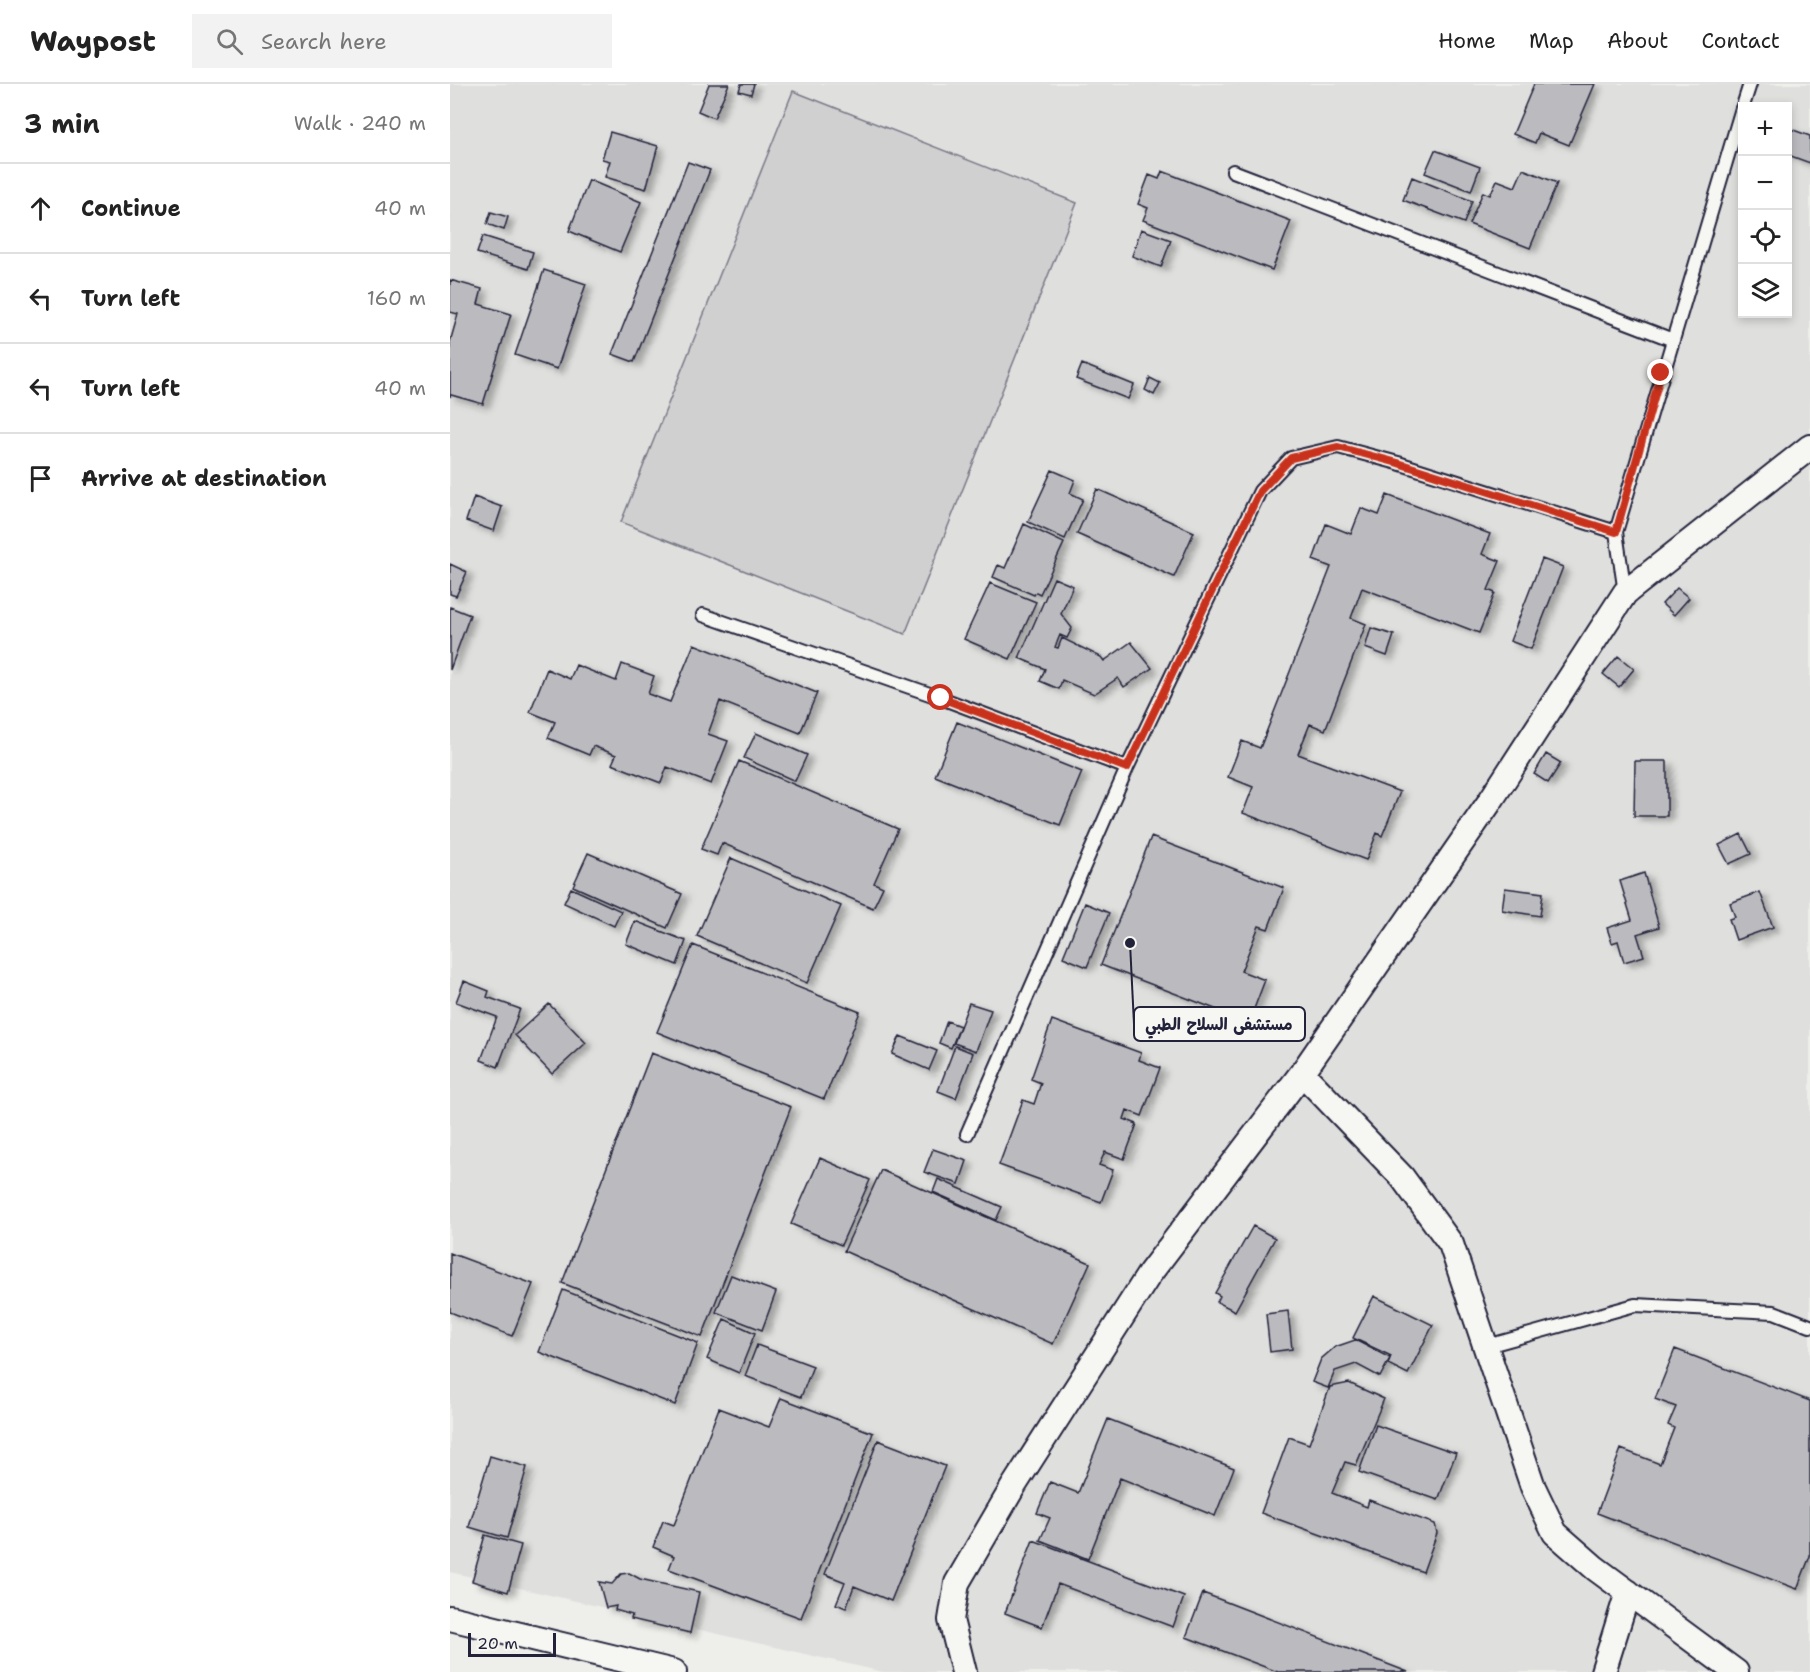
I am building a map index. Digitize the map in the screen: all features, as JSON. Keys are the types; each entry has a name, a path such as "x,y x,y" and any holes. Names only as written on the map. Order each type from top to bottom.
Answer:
{"street":[{"path":"964,1672 951,1620 957,1583 1013,1487 1150,1274 1302,1073 1489,803 1625,593 1810,447"},
{"path":"1302,1073 1402,1177 1451,1244 1533,1487 1555,1533 1628,1592 1736,1672"},
{"path":"1603,1672 1628,1592"},
{"path":"450,1618 674,1672"}],"lane":[{"path":"1745,102 1750,84"},
{"path":"1625,593 1616,532 1738,124"},
{"path":"1233,171 1673,340"},
{"path":"967,1134 1127,768 1260,491 1291,458 1338,447 1398,463 1616,532"},
{"path":"703,615 931,694 1127,768"},
{"path":"1487,1346 1635,1305 1774,1312 1810,1326"}],"shaded area":[{"path":"450,84 1810,84 1810,1672 883,1672 450,1572"},
{"path":"793,91 1077,203 905,634 621,522"}],"building":[{"path":"709,84 729,84 714,118 698,111"},
{"path":"741,84 754,84 751,94 739,91"},
{"path":"1534,84 1595,84 1569,145 1539,133 1535,143 1513,134"},
{"path":"1792,129 1810,136 1810,163 1792,156"},
{"path":"610,132 658,146 646,189 605,177 610,161 602,159"},
{"path":"1435,150 1480,167 1471,191 1425,173"},
{"path":"688,162 710,170 634,362 612,354"},
{"path":"1523,169 1557,183 1530,248 1469,224 1483,192 1490,195 1497,180 1515,187"},
{"path":"1162,171 1291,221 1272,270 1143,220 1148,208 1138,204 1149,175 1159,179"},
{"path":"1412,177 1472,201 1464,223 1403,200"},
{"path":"589,180 641,202 620,252 569,231"},
{"path":"491,212 508,217 504,230 487,224"},
{"path":"1141,229 1171,240 1161,267 1132,256"},
{"path":"483,236 533,252 528,269 477,253"},
{"path":"544,270 586,284 557,369 515,355"},
{"path":"450,280 482,289 478,304 511,314 483,404 451,395 450,397 450,342 458,314 450,312"},
{"path":"1082,364 1134,385 1128,399 1076,379"},
{"path":"1150,378 1160,383 1154,395 1145,390"},
{"path":"1052,470 1075,480 1070,493 1083,499 1065,539 1028,522"},
{"path":"1097,489 1194,532 1174,577 1077,534"},
{"path":"1387,495 1490,534 1482,554 1500,561 1488,590 1495,593 1479,633 1362,588 1351,618 1366,624 1325,730 1310,724 1298,754 1400,792 1382,836 1377,833 1366,860 1243,813 1253,787 1228,777 1242,741 1260,748 1331,567 1313,560 1326,524 1351,534 1361,508 1379,515"},
{"path":"474,497 502,507 494,531 466,521"},
{"path":"1024,524 1064,543 1040,594 1036,592 1034,595 993,577 998,565 1005,568"},
{"path":"1542,559 1563,567 1531,649 1510,641"},
{"path":"450,564 467,572 456,596 450,594"},
{"path":"1054,578 1073,586 1061,614 1072,628 1067,638 1060,635 1055,647 1058,648 1062,638 1101,657 1104,661 1131,642 1152,668 1124,687 1118,678 1094,694 1062,680 1059,689 1040,681 1045,669 1019,658"},
{"path":"990,583 1036,602 1010,659 964,639"},
{"path":"1677,588 1689,598 1674,615 1662,604"},
{"path":"450,607 470,615 450,670"},
{"path":"1371,628 1394,635 1387,656 1365,648"},
{"path":"694,644 817,693 800,733 720,701 708,734 728,741 711,784 667,767 661,783 612,764 616,755 593,746 589,755 548,738 555,722 530,712 547,669 570,679 576,665 616,681 622,664 654,676 648,694 670,702"},
{"path":"1618,656 1634,669 1619,687 1603,674"},
{"path":"957,722 1082,772 1060,825 935,776"},
{"path":"756,733 807,755 795,781 744,758"},
{"path":"1546,754 1561,763 1548,783 1534,774"},
{"path":"739,761 898,829 874,883 883,887 873,908 722,843 717,855 701,849"},
{"path":"1635,761 1667,761 1667,816 1634,816"},
{"path":"1741,834 1751,854 1729,864 1719,845"},
{"path":"1151,837 1284,888 1268,929 1259,926 1241,971 1265,980 1249,1022 1101,965"},
{"path":"588,853 682,894 667,928 573,886"},
{"path":"731,858 841,906 807,983 697,936"},
{"path":"1644,873 1659,927 1637,934 1644,956 1624,962 1618,941 1612,943 1607,928 1632,920 1620,881"},
{"path":"571,888 621,911 614,926 564,903"},
{"path":"1505,888 1543,893 1540,916 1502,910"},
{"path":"1760,892 1773,927 1736,940 1729,919 1735,917 1730,903"},
{"path":"1085,903 1109,913 1087,967 1063,957"},
{"path":"635,921 686,941 677,965 626,944"},
{"path":"693,945 860,1012 824,1099 657,1032"},
{"path":"464,981 489,991 487,997 520,1009 498,1067 481,1060 497,1017 456,1002"},
{"path":"969,1003 991,1010 976,1051 954,1043"},
{"path":"549,1004 586,1043 552,1074 515,1035"},
{"path":"1052,1020 1141,1053 1139,1060 1160,1068 1142,1116 1127,1110 1124,1119 1137,1124 1124,1159 1105,1152 1099,1165 1113,1170 1101,1202 999,1165 1023,1100 1034,1104 1041,1083 1031,1079"},
{"path":"947,1021 960,1026 951,1048 939,1043"},
{"path":"900,1036 937,1051 929,1070 892,1054"},
{"path":"955,1046 973,1053 956,1098 938,1091"},
{"path":"651,1053 791,1107 702,1337 562,1283"},
{"path":"933,1149 967,1161 959,1184 924,1172"},
{"path":"820,1158 870,1180 841,1245 791,1224"},
{"path":"881,1170 1090,1263 1053,1344 844,1251"},
{"path":"938,1179 1002,1207 996,1220 933,1192"},
{"path":"1253,1226 1275,1238 1235,1311 1217,1302 1220,1296 1215,1293"},
{"path":"450,1253 533,1284 512,1336 450,1312"},
{"path":"731,1275 776,1292 762,1330 716,1312"},
{"path":"563,1290 698,1343 675,1405 539,1352"},
{"path":"1374,1296 1433,1325 1408,1374 1388,1364 1391,1356 1353,1338"},
{"path":"1288,1311 1292,1349 1270,1352 1266,1314"},
{"path":"724,1319 755,1333 739,1373 707,1359"},
{"path":"1355,1340 1390,1358 1380,1377 1356,1364 1335,1371 1328,1388 1312,1382 1321,1359 1335,1347"},
{"path":"757,1345 813,1366 801,1397 745,1376"},
{"path":"1675,1349 1810,1401 1810,1556 1797,1589 1597,1513 1621,1449 1660,1464 1674,1428 1668,1425 1676,1407 1655,1399"},
{"path":"1349,1383 1384,1399 1356,1465 1345,1462 1332,1493 1367,1507 1369,1500 1435,1524 1437,1533 1423,1572 1261,1513 1289,1437 1309,1444 1330,1387"},
{"path":"781,1398 873,1433 801,1618 669,1569 674,1556 653,1547 663,1521 674,1525 719,1408 769,1427"},
{"path":"1108,1419 1234,1468 1215,1516 1120,1478 1088,1559 1040,1540 1050,1518 1037,1513 1050,1482 1078,1493"},
{"path":"1376,1425 1456,1453 1438,1500 1359,1472"},
{"path":"878,1440 945,1466 891,1601 854,1586 846,1608 836,1604 845,1582 825,1574"},
{"path":"490,1456 527,1467 507,1538 469,1527"},
{"path":"485,1535 521,1545 508,1592 472,1581"},
{"path":"1033,1540 1184,1597 1173,1627 1058,1584 1042,1627 1005,1613"},
{"path":"629,1573 640,1579 699,1592 690,1633 631,1619 632,1615 615,1610 616,1606 606,1608 599,1582 612,1584 621,1574"},
{"path":"1203,1593 1408,1672 1278,1672 1186,1637"}],"place":[{"name":"مستشفى السلاح الطبي","path":"1130,943"}],"route":[{"path":"941,698 1127,768 1260,491 1291,458 1338,447 1398,463 1616,532 1661,373"}]}
